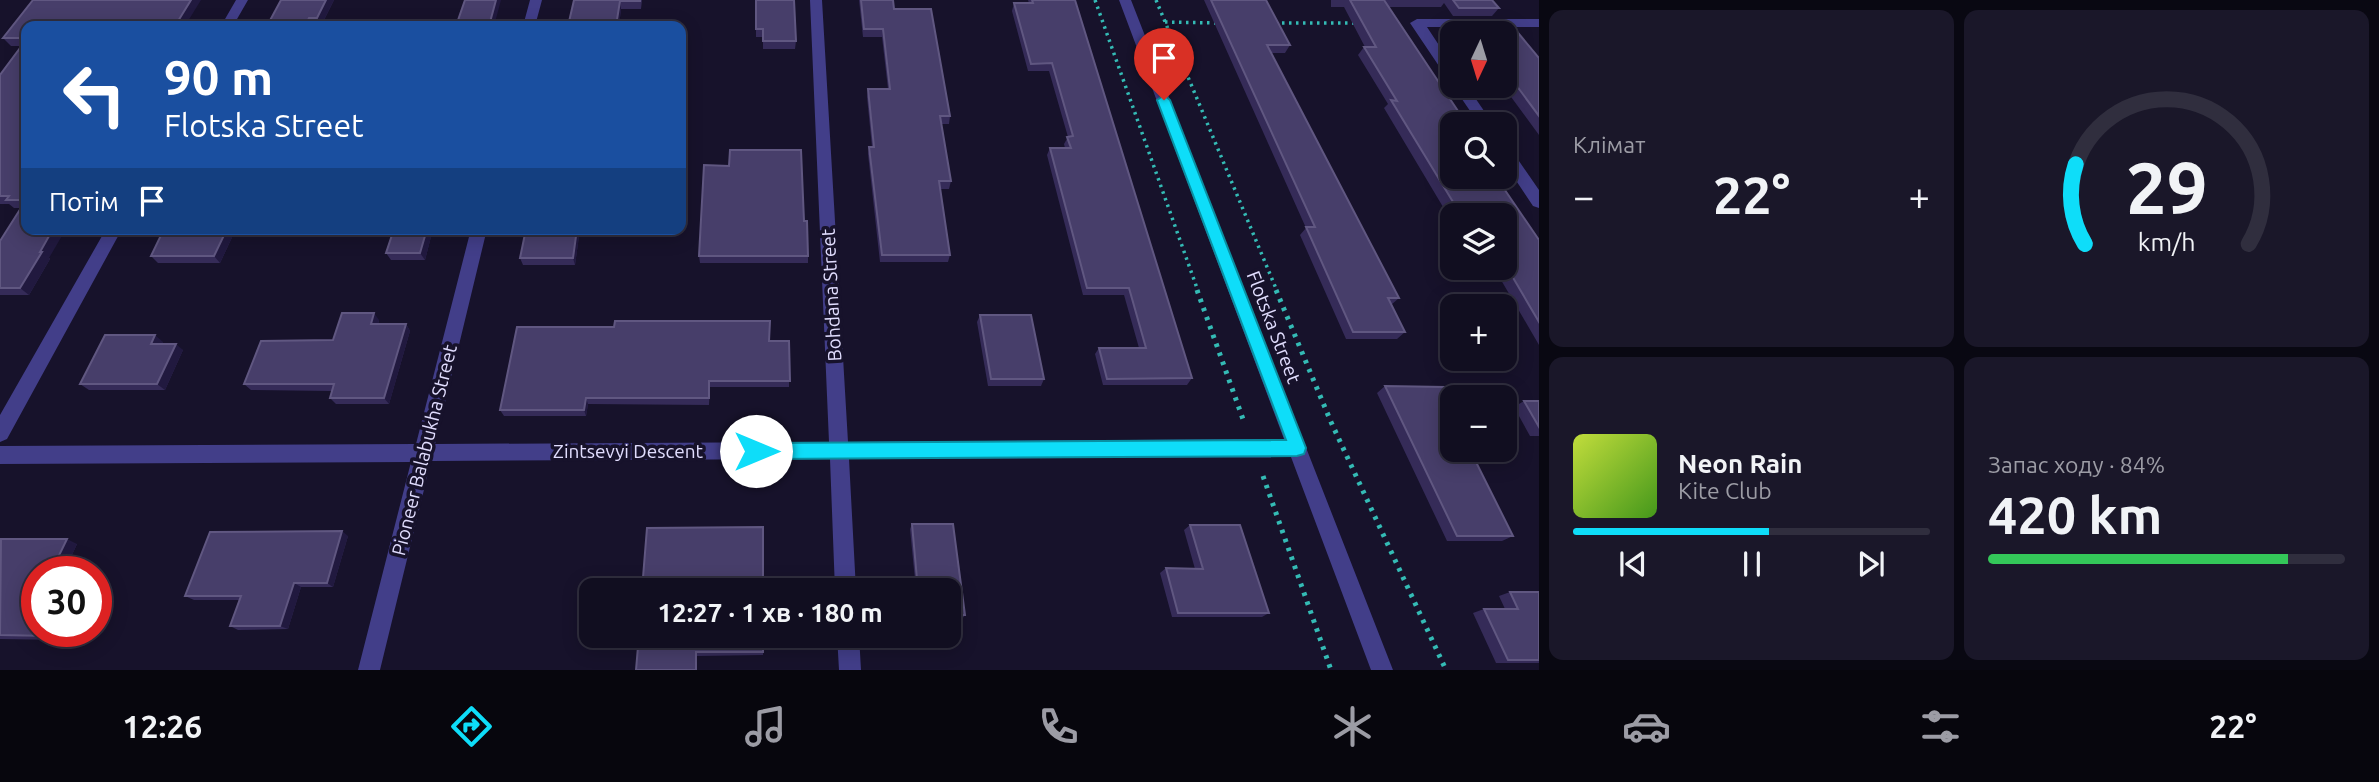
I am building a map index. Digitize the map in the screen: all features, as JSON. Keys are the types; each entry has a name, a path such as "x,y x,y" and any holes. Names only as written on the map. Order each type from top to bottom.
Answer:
{"street":[{"path":"230,21 242,0"},
{"path":"530,21 536,0"},
{"name":"Bohdana Street","path":"816,0 845,578"},
{"name":"Flotska Street","path":"1125,0 1382,670"},
{"path":"1440,23 1417,23 1440,57"},
{"path":"1517,23 1539,23"},
{"path":"1517,170 1539,202"},
{"path":"0,433 111,235"},
{"name":"Pioneer Balabukha Street","path":"369,670 477,235"},
{"name":"Zintsevyi Descent","path":"0,455 1297,448"},
{"path":"849,648 850,670"}],"path":[{"path":"1096,0 1331,670"},
{"path":"1156,0 1331,422 1446,670"},
{"path":"1165,22 1218,23"},
{"path":"1271,23 1364,23"}],"building":[{"path":"33,0 191,0 178,21 21,21 21,38 3,38"},
{"path":"281,0 326,0 317,18 309,18 308,21 270,21"},
{"path":"465,0 496,0 490,21 458,21"},
{"path":"574,0 640,0 620,1 617,21 569,21"},
{"path":"756,0 794,0 796,41 763,41 763,29 756,29"},
{"path":"861,0 893,0 894,9 931,9 950,116 940,116 951,181 939,181 950,255 882,255 869,147 874,147 868,89 890,89 883,29 864,29"},
{"path":"1032,0 1075,0 1192,378 1107,379 1099,348 1146,348 1129,288 1087,288 1050,148 1071,148 1067,137 1073,136 1052,63 1031,64 1014,3 1033,3"},
{"path":"1211,0 1266,0 1290,45 1267,45 1399,298 1388,298 1405,332 1353,332 1306,227 1315,227"},
{"path":"1350,0 1384,0 1440,84 1440,98 1449,98 1459,112 1440,112 1440,180 1391,100 1397,101 1364,47 1376,47"},
{"path":"1453,0 1492,0 1499,8 1459,8"},
{"path":"1517,32 1539,58 1539,116 1517,86"},
{"path":"21,47 21,200 6,200 9,196 0,196 0,75"},
{"path":"730,150 801,150 808,256 699,256 704,165 729,166"},
{"path":"1445,189 1504,189 1514,203 1454,203"},
{"path":"21,208 21,235 50,235 20,288 0,288 0,241"},
{"path":"1517,208 1539,240 1539,322 1514,280 1517,280"},
{"path":"161,235 224,235 214,256 151,256"},
{"path":"392,235 425,235 420,253 386,253"},
{"path":"525,235 576,235 573,258 520,258"},
{"path":"342,313 374,313 371,324 406,324 384,398 330,398 334,384 244,384 261,341 333,340"},
{"path":"980,315 1031,315 1044,379 991,379"},
{"path":"615,321 770,321 769,341 789,341 790,381 709,381 709,398 586,398 584,410 500,410 517,327 614,327"},
{"path":"105,335 155,335 151,344 176,344 157,384 80,384"},
{"path":"1385,386 1440,387 1440,462 1476,462 1513,536 1457,536"},
{"path":"1524,401 1539,401 1539,427"},
{"path":"912,524 953,524 960,578 917,578"},
{"path":"1190,525 1240,525 1269,613 1178,613 1166,568 1203,569"},
{"path":"763,527 763,578 643,578 647,528"},
{"path":"342,531 327,583 294,583 280,626 230,626 241,596 185,596 210,532"},
{"path":"1,539 67,539 59,556 21,556 21,635 0,635"},
{"path":"961,585 965,615 961,615"},
{"path":"1510,592 1539,592 1539,660 1508,660 1484,609 1518,609"},
{"path":"638,648 763,648 763,652 696,652 696,670 636,670"}],"route":[{"path":"756,451 1297,448 1164,100"}]}
